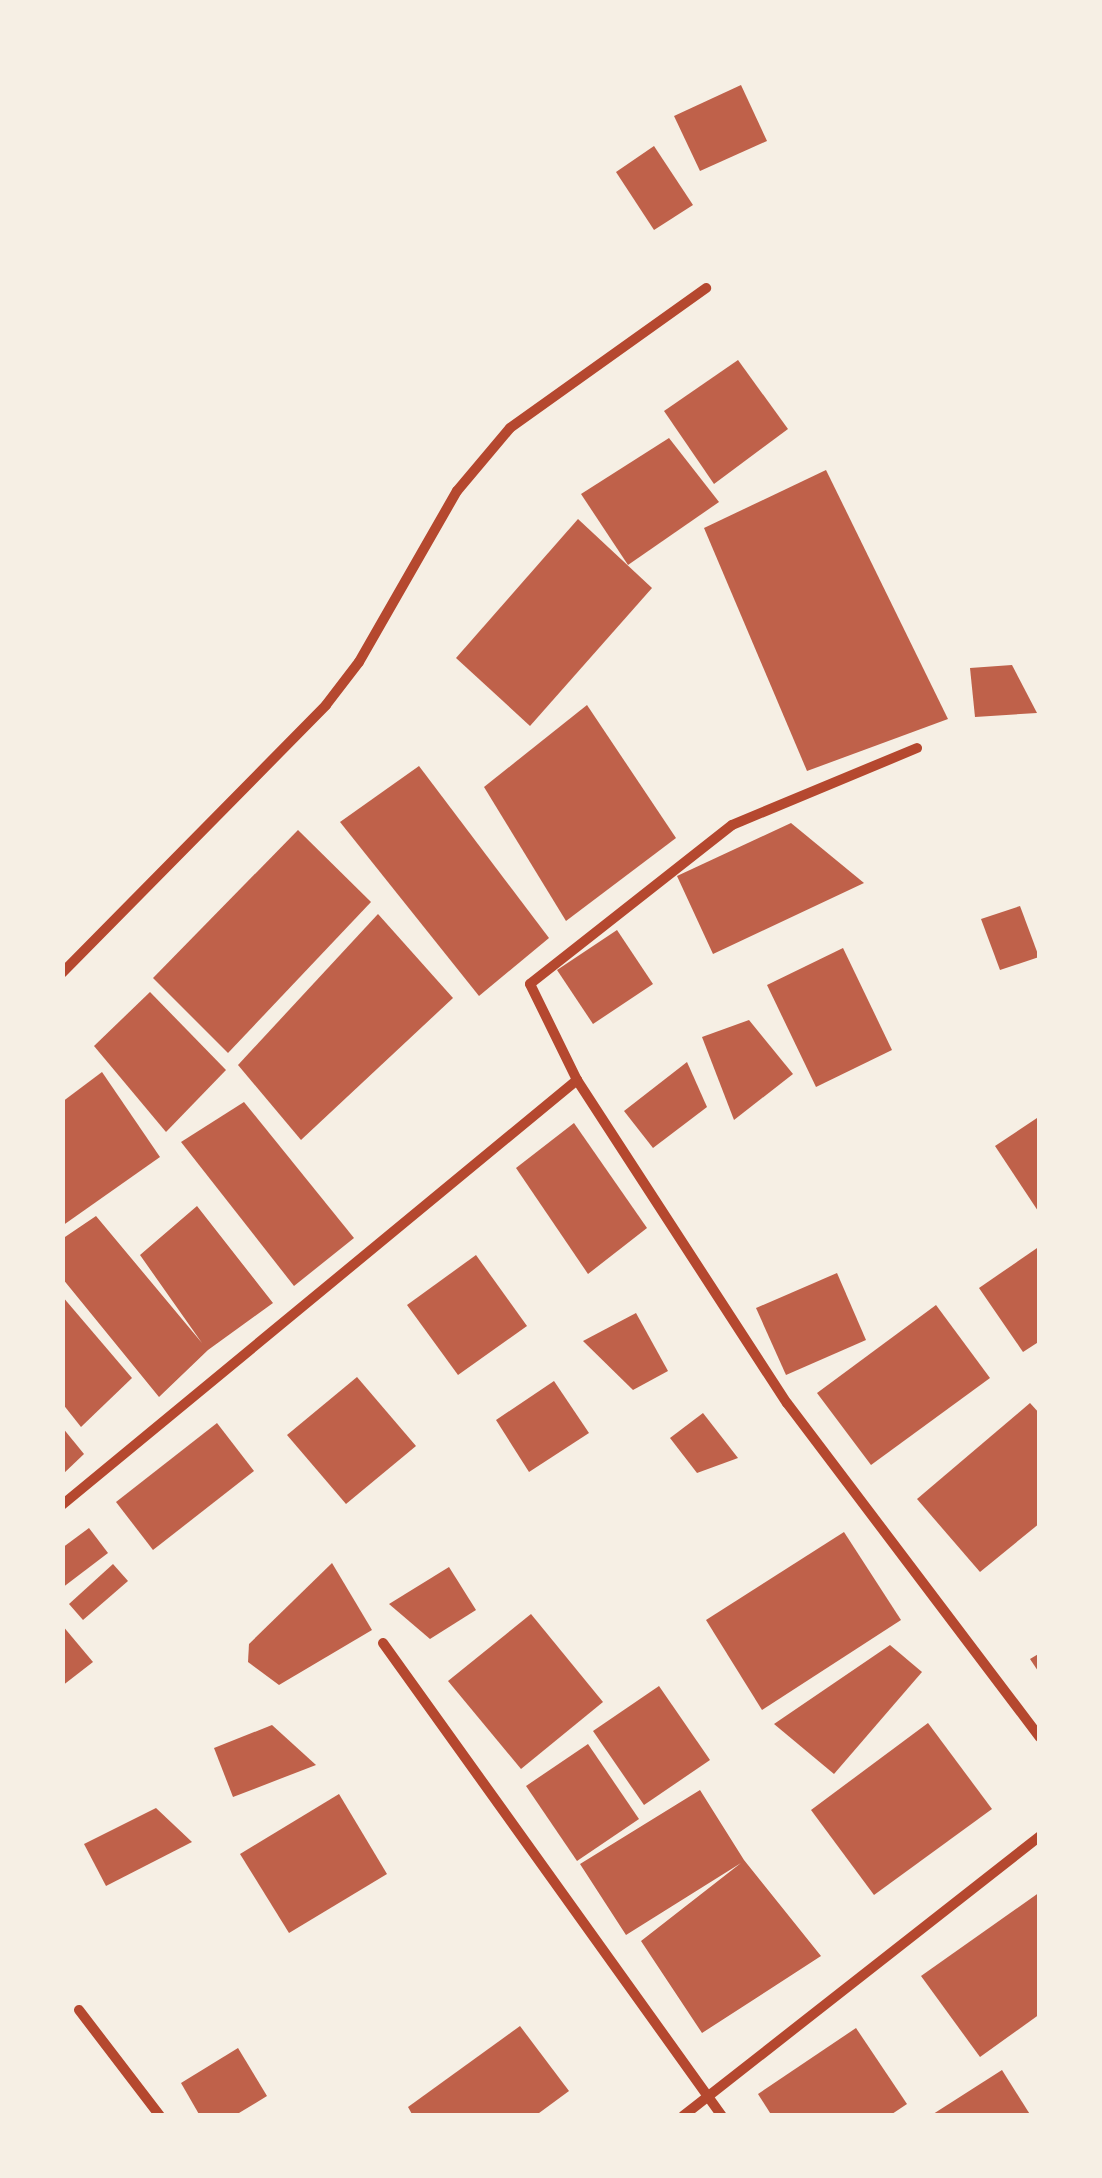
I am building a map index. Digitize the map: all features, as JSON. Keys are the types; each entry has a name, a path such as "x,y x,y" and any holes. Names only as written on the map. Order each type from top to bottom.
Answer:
{"street":[{"path":"62,974 326,705 359,662 457,492 510,428 706,288"},
{"path":"917,748 732,825 530,984 532,997 577,1080 787,1402 1040,1736"},
{"path":"62,1506 577,1080"},
{"path":"383,1642 722,2116"},
{"path":"683,2116 1040,1836"},
{"path":"79,2010 160,2116"}],"building":[{"path":"741,85 767,141 700,171 674,116"},
{"path":"654,146 693,205 654,230 616,172"},
{"path":"738,360 788,429 714,484 664,411"},
{"path":"669,438 719,502 628,565 581,494"},
{"path":"826,470 948,719 807,771 704,528"},
{"path":"578,519 652,588 530,726 456,658"},
{"path":"1012,665 1037,713 975,717 970,668"},
{"path":"587,705 676,838 566,921 484,787"},
{"path":"419,766 549,938 479,996 340,822"},
{"path":"791,823 864,883 713,954 677,876"},
{"path":"298,830 371,902 228,1053 153,978"},
{"path":"1020,906 1039,957 1000,970 981,919"},
{"path":"378,914 453,998 301,1140 238,1065"},
{"path":"617,930 653,984 593,1024 557,970"},
{"path":"843,948 892,1050 816,1087 767,985"},
{"path":"150,992 226,1070 166,1132 94,1046"},
{"path":"749,1020 793,1074 734,1120 702,1037"},
{"path":"687,1062 707,1107 653,1148 624,1111"},
{"path":"102,1072 160,1157 62,1226 62,1102"},
{"path":"244,1102 354,1238 294,1286 181,1142"},
{"path":"1040,1116 1040,1214 995,1146"},
{"path":"574,1123 647,1228 588,1274 516,1168"},
{"path":"197,1206 273,1303 208,1350 159,1397 62,1278 62,1239 96,1216 202,1343 140,1255"},
{"path":"1040,1246 1040,1341 1023,1352 979,1288"},
{"path":"476,1255 527,1326 458,1375 407,1305"},
{"path":"837,1273 866,1340 786,1375 756,1308"},
{"path":"62,1296 132,1378 81,1427 62,1403"},
{"path":"936,1305 990,1378 871,1465 817,1393"},
{"path":"636,1313 668,1371 633,1390 583,1341"},
{"path":"357,1377 416,1446 346,1504 287,1435"},
{"path":"554,1381 589,1433 529,1472 496,1420"},
{"path":"1030,1403 1040,1414 1040,1523 980,1572 917,1499"},
{"path":"703,1413 738,1458 697,1473 670,1438"},
{"path":"217,1423 254,1471 153,1550 116,1502"},
{"path":"62,1427 84,1454 62,1475"},
{"path":"89,1528 108,1553 62,1588 62,1548"},
{"path":"844,1532 901,1620 762,1710 706,1620"},
{"path":"332,1563 372,1630 279,1685 248,1662 249,1644"},
{"path":"113,1564 128,1581 83,1620 69,1604"},
{"path":"449,1567 476,1610 430,1639 389,1604"},
{"path":"531,1614 603,1702 521,1769 448,1681"},
{"path":"62,1625 93,1662 62,1686"},
{"path":"890,1645 922,1672 834,1774 774,1724"},
{"path":"1040,1653 1040,1674 1030,1659"},
{"path":"659,1686 710,1760 644,1805 593,1731"},
{"path":"928,1723 992,1809 874,1895 811,1810"},
{"path":"272,1725 316,1765 233,1797 214,1748"},
{"path":"588,1744 639,1819 577,1861 526,1786"},
{"path":"700,1790 744,1860 821,1956 702,2033 641,1941 741,1863 626,1935 580,1864"},
{"path":"339,1794 387,1874 289,1933 240,1854"},
{"path":"156,1808 192,1842 106,1886 84,1844"},
{"path":"1040,1892 1040,2014 980,2057 921,1976"},
{"path":"520,2026 569,2091 535,2116 413,2116 408,2107"},
{"path":"856,2028 907,2104 889,2116 772,2116 758,2094"},
{"path":"238,2048 267,2096 234,2116 200,2116 181,2083"},
{"path":"1002,2070 1031,2116 930,2116"}]}
